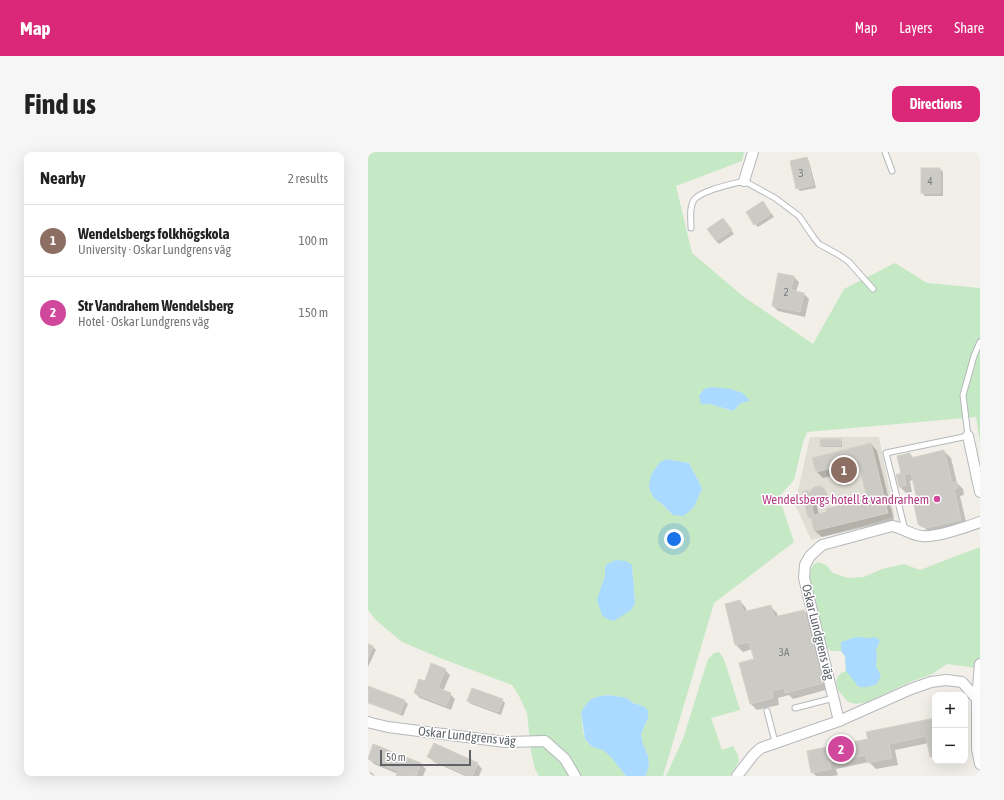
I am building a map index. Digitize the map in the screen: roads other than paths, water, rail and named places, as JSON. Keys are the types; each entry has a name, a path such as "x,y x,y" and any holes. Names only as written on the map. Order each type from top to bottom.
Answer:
{"street":[{"path":"744,181 753,152"},
{"path":"968,436 980,492"},
{"name":"Oskar Lundgrens väg","path":"839,721 804,578 805,565 810,556 822,545 892,526 923,536 936,535 980,522"},
{"path":"980,664 977,700 977,749 980,764"},
{"path":"737,776 754,754 761,748 839,721 911,689 931,682 946,680 962,682 977,700"},
{"name":"Oskar Lundgrens väg","path":"368,722 388,727 505,742 545,741 565,758 575,776"}],"lane":[{"path":"885,152 892,171"},
{"path":"691,228 692,207 695,199 706,192 744,181 774,198 799,216 819,244 849,262 873,289"},
{"path":"908,532 904,526 886,453 968,436 963,395 974,356 980,342"},
{"path":"795,708 834,698"},
{"path":"767,711 775,742"}],"water":[{"path":"712,387 730,389 743,393 750,401 741,403 733,411 710,404 701,404 699,396 704,389"},
{"path":"666,459 689,463 702,489 694,507 684,516 673,515 655,499 650,491 649,485 651,475 659,463"},
{"path":"616,560 626,561 632,565 635,603 631,610 614,621 607,619 602,615 597,600 605,575 605,568 607,564"},
{"path":"856,637 874,637 880,640 876,650 876,667 881,675 877,684 867,687 859,687 846,671 845,656 841,651 841,642"},
{"path":"608,695 627,698 633,703 643,706 648,710 648,718 641,734 648,756 649,766 646,775 644,776 626,776 611,757 603,750 590,745 585,739 581,713 584,707 590,700 596,697"}],"place":[{"name":"Wendelsbergs folkhögskola","path":"844,470"},
{"name":"Wendelsbergs hotell & vandrarhem","path":"937,499"},
{"name":"Str Vandrahem Wendelsberg","path":"841,749"}]}
